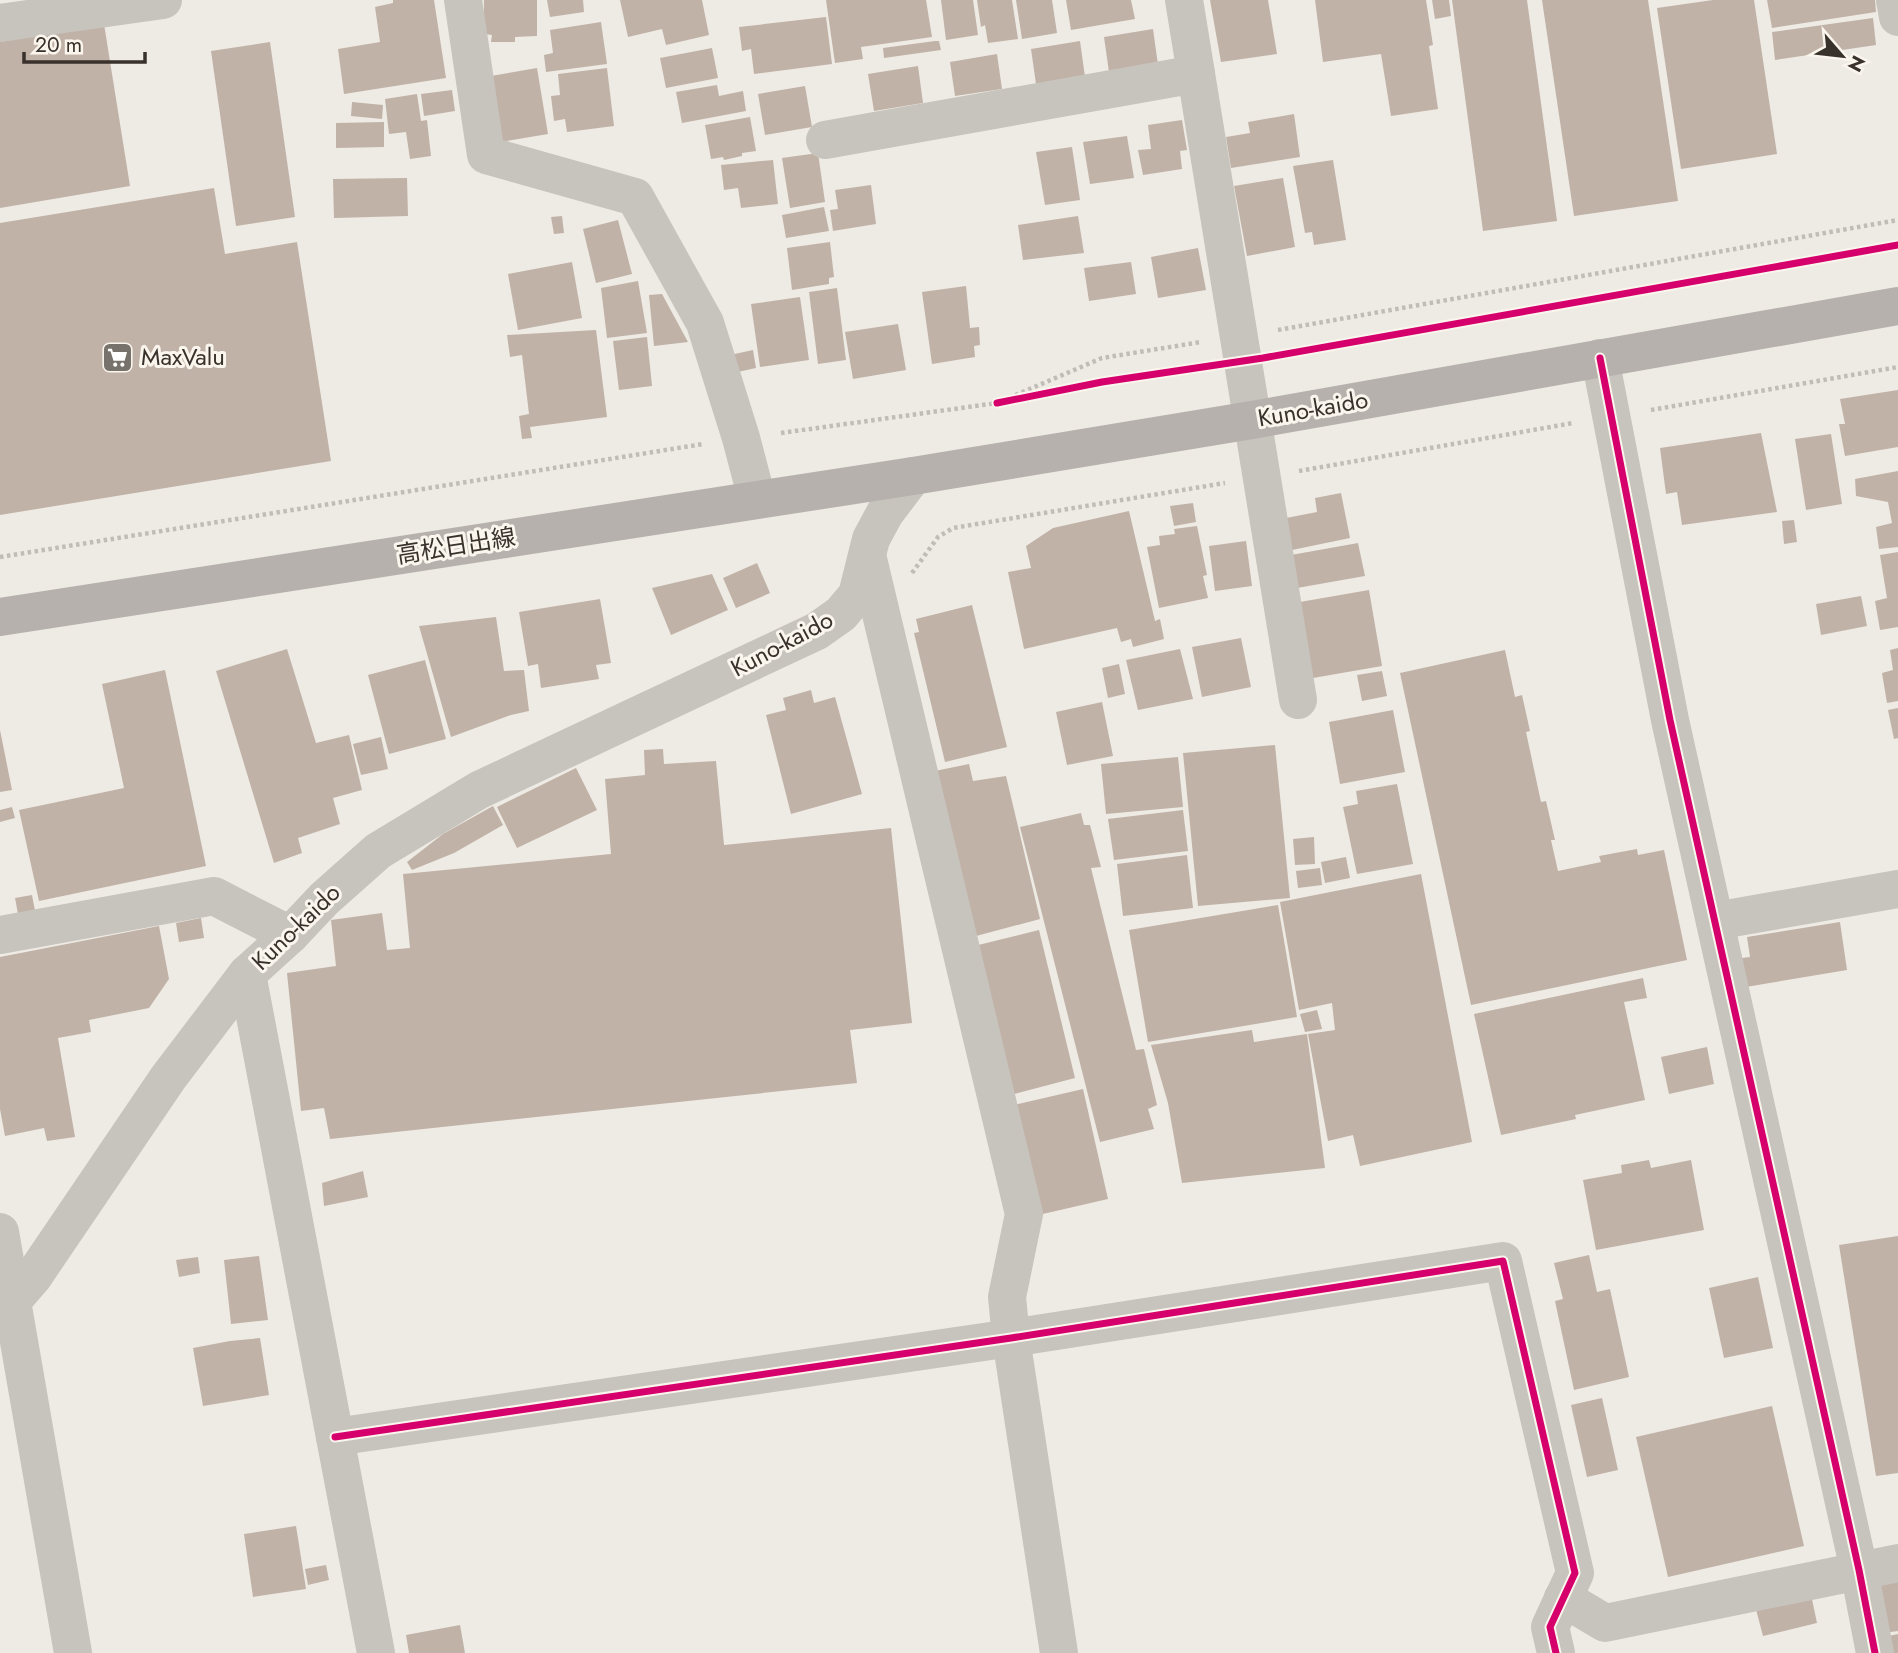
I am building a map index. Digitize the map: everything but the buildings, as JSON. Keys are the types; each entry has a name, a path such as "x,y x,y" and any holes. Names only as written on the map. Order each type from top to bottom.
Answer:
{"main road":[{"name":"Kuno-kaido","path":"913,475 1252,420 1898,306"},
{"name":"高松日出線","path":"0,617 913,475"}],"street":[{"path":"0,23 163,0"},
{"path":"463,0 486,155 635,197 705,323 757,499"},
{"path":"1184,0 1298,700"},
{"path":"1895,0 1898,17"},
{"path":"825,140 1196,74"},
{"path":"1600,358 1670,720 1859,1570 1875,1653"},
{"name":"Kuno-kaido","path":"6,1308 33,1277 168,1078 247,974 324,899 378,851 479,790 817,631 841,614 857,595 871,539 913,475"},
{"path":"867,555 1024,1214 1007,1297 1059,1653"},
{"path":"1715,920 1898,889"},
{"path":"0,936 214,896 290,935"},
{"path":"247,974 376,1653"},
{"path":"0,1232 6,1308 73,1653"},
{"path":"335,1437 1011,1338 1503,1261 1575,1573 1550,1627 1556,1653"},
{"path":"1563,1598 1605,1623 1898,1563"}],"path":[{"path":"1271,331 1898,220"},
{"path":"997,403 1102,358 1205,342"},
{"path":"1641,411 1898,366"},
{"path":"0,557 741,438 997,403 1037,395"},
{"path":"1289,473 1573,423"},
{"path":"909,576 938,537 953,528 1235,482"}],"cycle path":[{"path":"997,403 1102,382 1263,358 1898,245"},
{"path":"1600,358 1670,720 1859,1570 1875,1653"},
{"path":"335,1437 1011,1338 1503,1261 1575,1573 1550,1627 1556,1653"}],"place":[{"name":"MaxValu","path":"118,357"}]}
